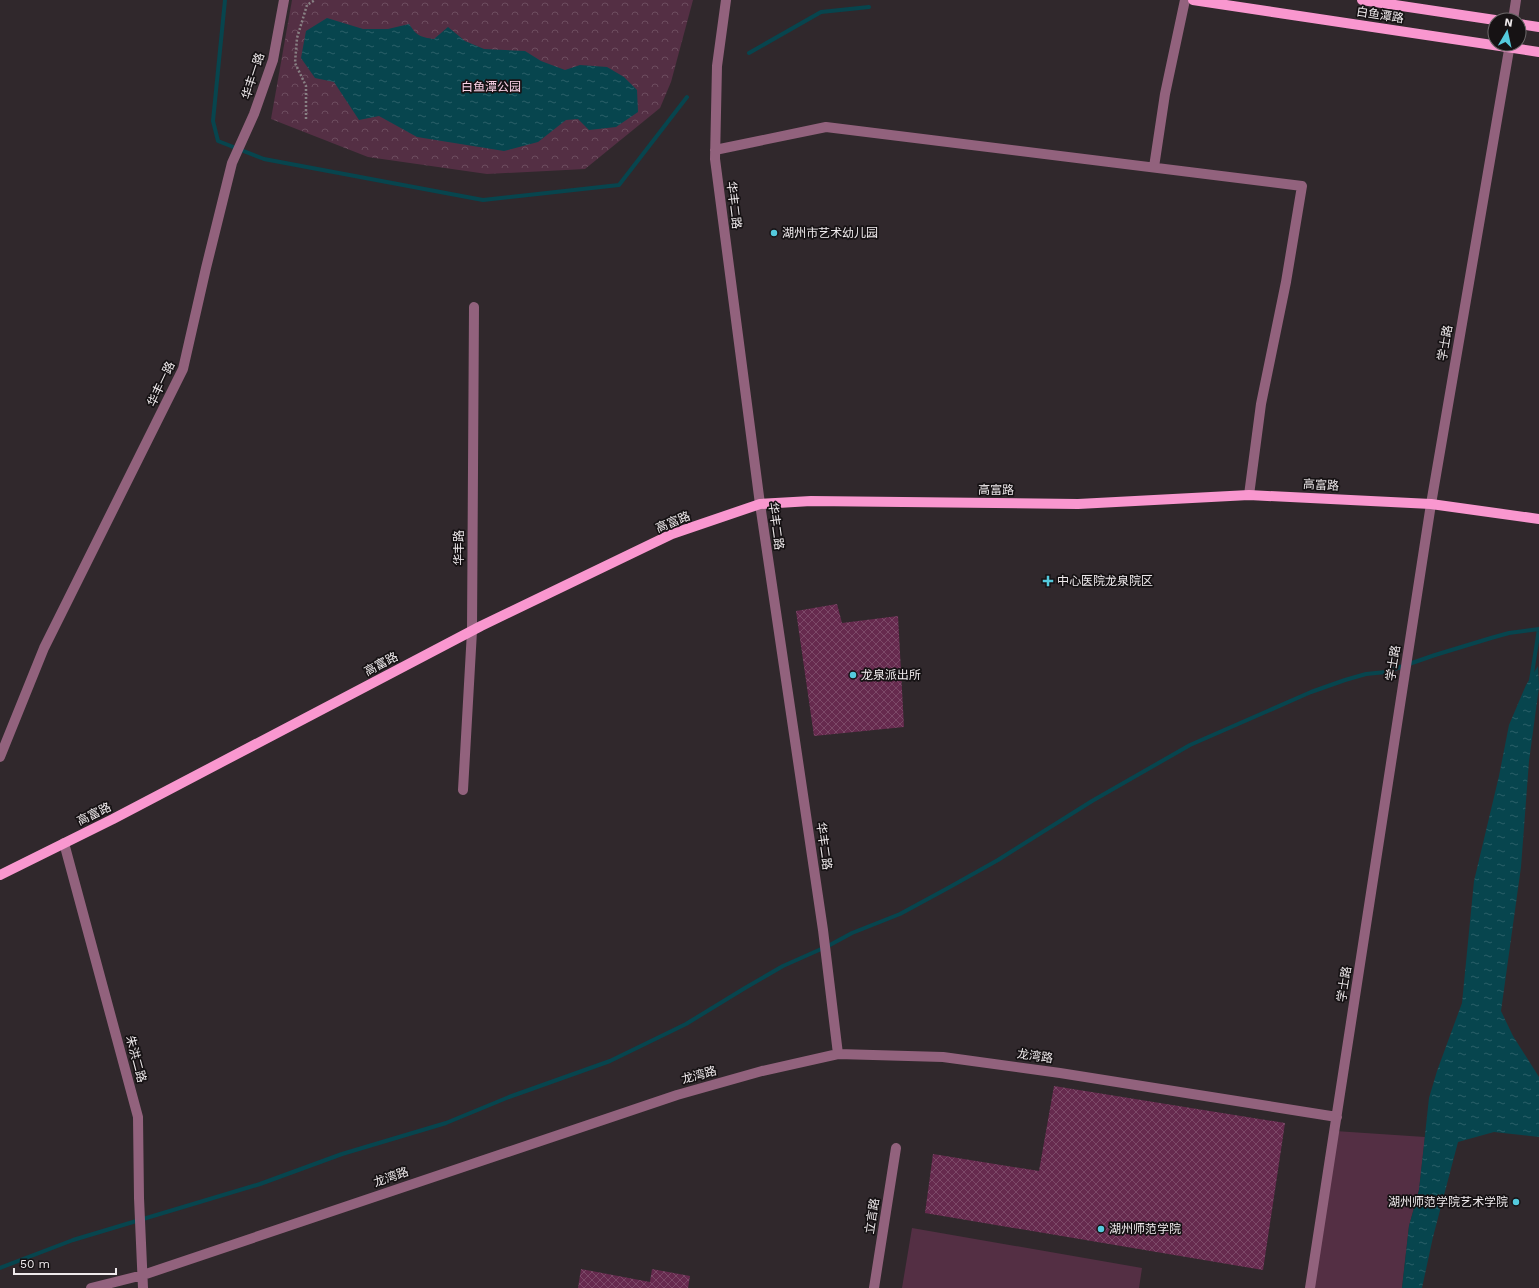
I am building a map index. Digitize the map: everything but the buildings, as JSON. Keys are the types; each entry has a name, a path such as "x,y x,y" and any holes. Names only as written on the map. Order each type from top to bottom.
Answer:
{"main road":[{"name":"白鱼潭路","path":"1193,0 1487,43"},
{"name":"白鱼潭路","path":"1362,0 1487,19"},
{"path":"1527,25 1539,27"},
{"name":"白鱼潭路","path":"1527,50 1539,52"},
{"name":"高富路","path":"0,875 127,812 472,631 672,534 760,504 811,501 1078,504 1250,495 1431,504 1539,519"}],"street":[{"name":"华丰一路","path":"0,757 44,648 183,369 232,163 254,114 273,60 284,0"},
{"name":"华丰二路","path":"726,0 717,66 715,159 760,504 823,930 838,1054"},
{"path":"1154,167 1165,94 1185,0"},
{"path":"1514,12 1516,0"},
{"name":"学士路","path":"1310,1288 1431,504 1509,52"},
{"path":"715,150 826,127 1302,186 1286,282 1261,404 1250,495"},
{"name":"华丰路","path":"463,790 472,631 474,306"},
{"name":"朱洪二路","path":"64,843 138,1117 139,1198 144,1288"},
{"name":"龙湾路","path":"91,1288 143,1275 677,1095 762,1071 838,1054 943,1057 1060,1073 1337,1118"},
{"name":"立言路","path":"874,1288 896,1148"}],"path":[{"path":"306,119 306,86 295,63 297,38 307,5 315,0"}],"green space":[{"name":"白鱼潭公园","path":"292,0 693,0 671,82 660,108 585,169 487,174 368,157 271,119"},
{"path":"1335,1131 1425,1137 1419,1190 1409,1226 1402,1288 1310,1288"},
{"path":"912,1228 1142,1268 1139,1288 902,1288"}],"water":[{"path":"327,18 363,29 388,29 409,24 419,35 425,38 434,39 448,27 465,41 484,49 525,51 541,61 565,70 580,65 607,67 624,77 637,90 638,112 616,127 589,130 578,119 566,120 538,142 504,151 417,137 379,116 359,120 334,82 315,78 301,58 306,31"},
{"path":"1538,666 1539,687 1529,761 1521,867 1501,1011 1513,1036 1539,1077 1539,1137 1494,1132 1458,1142 1433,1237 1422,1288 1402,1288 1409,1226 1419,1190 1429,1098 1437,1071 1462,1003 1474,881 1499,776 1509,725 1526,685"}],"waterway":[{"path":"225,0 213,121 218,141 264,159 483,200 619,185 687,97"},
{"path":"749,53 821,12 869,7"},
{"path":"1531,680 1539,629"},
{"path":"0,1268 73,1240 260,1184 342,1154 446,1123 509,1097 610,1061 686,1024 783,966 828,946 852,933 900,914 948,888 998,860 1092,801 1190,745 1311,692 1345,680 1366,674 1386,672 1435,655 1509,633 1539,629"}],"place":[{"name":"湖州市艺术幼儿园","path":"774,233"},
{"name":"中心医院龙泉院区","path":"1048,581"},
{"name":"龙泉派出所","path":"853,675"},
{"name":"湖州师范学院艺术学院","path":"1516,1202"},
{"name":"湖州师范学院","path":"1101,1229"}]}
